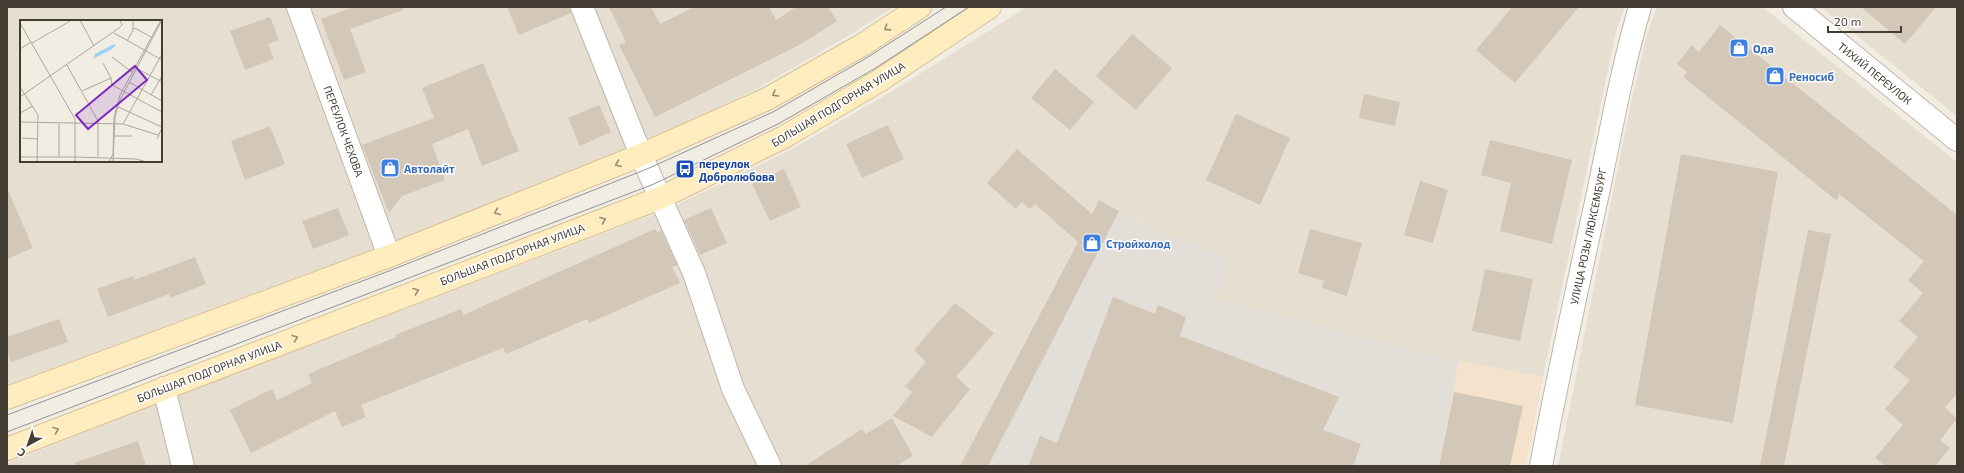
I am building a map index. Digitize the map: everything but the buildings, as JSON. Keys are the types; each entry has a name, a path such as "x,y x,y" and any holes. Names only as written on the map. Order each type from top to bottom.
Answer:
{"main road":[{"path":"7,398 389,256 641,155 767,99 862,45 920,7"},
{"name":"БОЛЬШАЯ ПОДГОРНАЯ УЛИЦА","path":"7,450 164,388 660,198 784,137 879,81 990,7"}],"street":[{"name":"ПЕРЕУЛОК ЧЕХОВА","path":"298,7 389,256"},
{"path":"582,7 641,155 694,272 733,389 770,466"},
{"name":"УЛИЦА РОЗЫ ЛЮКСЕМБУРГ","path":"1541,466 1554,394 1632,34 1640,7"},
{"name":"ТИХИЙ ПЕРЕУЛОК","path":"1794,7 1957,140"},
{"path":"164,388 183,466"}],"shaded area":[{"path":"7,7 288,7 377,248 9,384 7,380"},
{"path":"305,7 572,7 629,151 392,243"},
{"path":"593,7 894,7 848,36 757,89 646,140"},
{"path":"1027,7 1625,7 1616,32 1543,377 1459,361 1216,300 1146,224 1099,200 960,466 7,466 7,463 167,400 670,208 794,148 889,93"},
{"path":"1657,7 1763,7 1957,162 1957,466 1558,466 1626,127 1646,37"},
{"path":"1821,7 1957,7 1957,116"},
{"path":"1099,200 1146,224 1227,259 1216,300 1459,361 1439,466 960,466"},
{"path":"1459,361 1543,377 1526,466 1439,466"}],"tram line":[{"path":"7,415 394,269 647,169 773,112 868,57 946,7"},
{"path":"7,432 654,184 778,124 874,69 969,7"}],"place":[{"name":"Ода","path":"1739,48"},
{"name":"Реносиб","path":"1775,76"},
{"name":"Автолайт","path":"390,168"},
{"name":"переулок Добролюбова","path":"685,169"},
{"name":"Стройхолод","path":"1092,243"}]}
